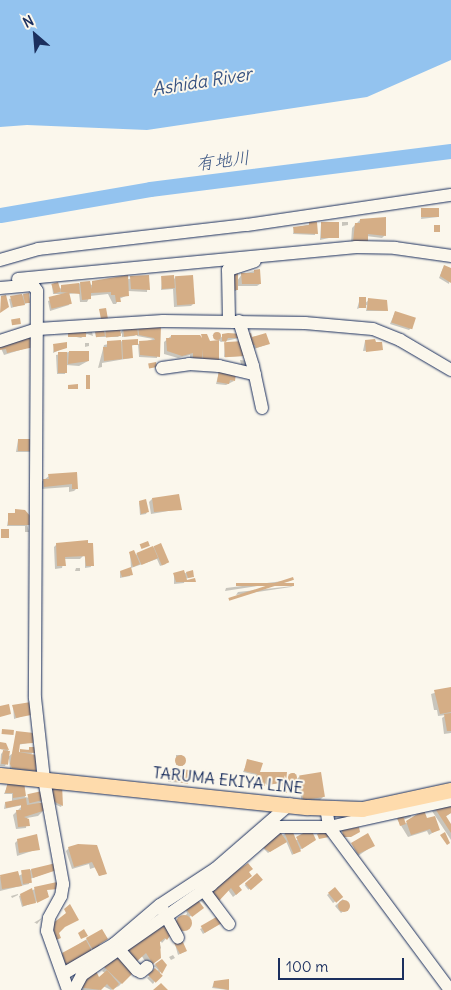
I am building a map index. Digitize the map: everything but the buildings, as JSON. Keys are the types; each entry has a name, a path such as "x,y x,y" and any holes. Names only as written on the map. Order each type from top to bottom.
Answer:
{"main road":[{"name":"TARUMA EKIYA LINE","path":"0,775 290,804 327,817 451,790"}],"street":[{"path":"0,260 46,248 247,225 451,195"},
{"path":"0,282 41,275 356,247 394,248 451,256"},
{"path":"262,408 255,374 234,321 228,270 270,258 274,254"},
{"path":"0,288 33,285 37,291 35,698 44,779 63,884 61,896 49,918 47,931 68,990"},
{"path":"0,341 38,329 163,321 234,321 373,329 400,340 451,370"},
{"path":"162,368 189,364 219,366 255,374"},
{"path":"74,990 82,975 163,909 200,885 278,827 327,817 451,800"},
{"path":"200,885 290,804"},
{"path":"327,817 450,990"},
{"path":"200,885 229,924"},
{"path":"163,909 178,938"},
{"path":"63,974 116,948"},
{"path":"116,948 137,970 141,972 147,968"}],"water":[{"name":"Ashida River","path":"0,0 451,0 451,60 367,97 147,130 27,125 0,127"}],"waterway":[{"name":"有地川","path":"0,215 150,189 451,151"}]}
